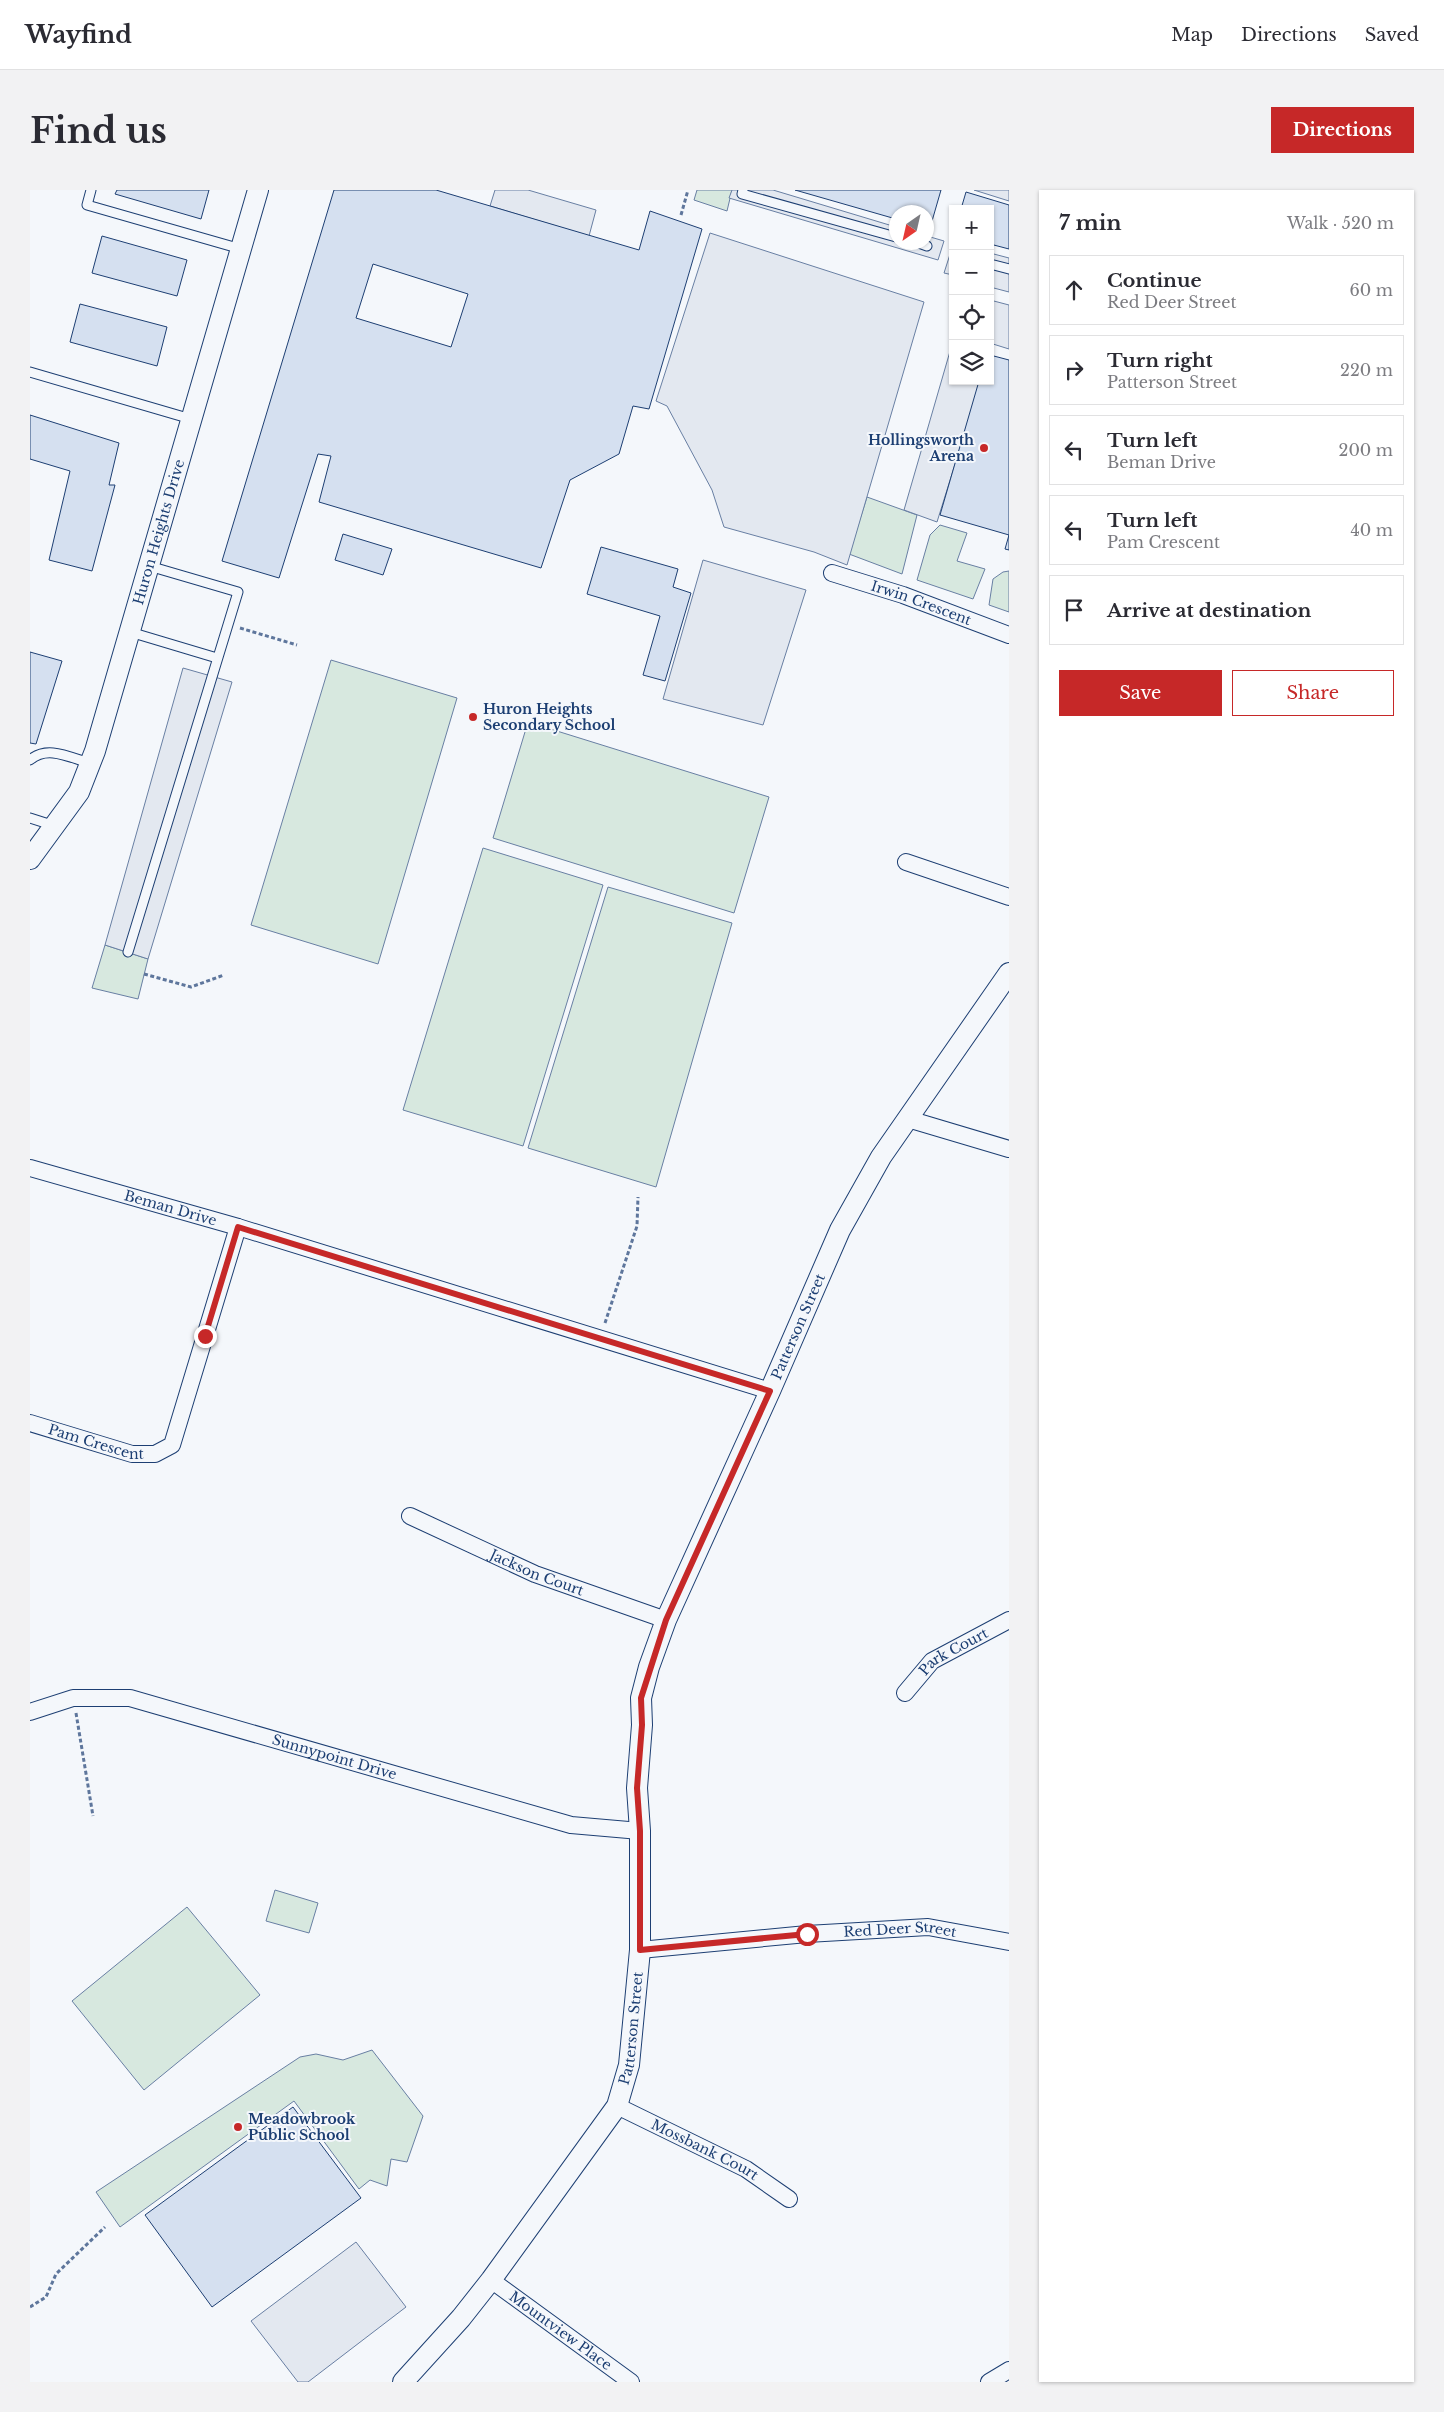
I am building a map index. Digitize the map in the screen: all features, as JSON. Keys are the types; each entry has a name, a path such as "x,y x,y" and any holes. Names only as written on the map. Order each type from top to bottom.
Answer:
{"street":[{"name":"Huron Heights Drive","path":"30,859 79,792 106,716 258,190"},
{"name":"Irwin Crescent","path":"832,573 902,595 1009,635"},
{"path":"906,862 1009,897"},
{"name":"Patterson Street","path":"404,2382 461,2318 491,2280 617,2106 629,2065 640,1950 640,1831 637,1788 642,1725 641,1698 666,1620 770,1391 840,1230 881,1157 1009,973"},
{"path":"908,1119 1009,1149"},
{"name":"Beman Drive","path":"30,1168 238,1227 770,1391"},
{"name":"Pam Crescent","path":"30,1423 132,1454 155,1454 172,1445 238,1227"},
{"name":"Jackson Court","path":"410,1516 535,1574 666,1620"},
{"name":"Park Court","path":"905,1693 932,1661 1009,1620"},
{"name":"Sunnypoint Drive","path":"30,1712 73,1698 130,1698 571,1825 640,1831"},
{"name":"Red Deer Street","path":"640,1950 807,1934 928,1927 1009,1942"},
{"name":"Mossbank Court","path":"617,2106 746,2169 789,2199"},
{"name":"Mountview Place","path":"491,2280 631,2382"},
{"path":"989,2382 1009,2370"}],"lane":[{"path":"91,190 87,204 241,249"},
{"path":"743,190 742,194 889,235"},
{"path":"994,265 1009,269"},
{"path":"30,372 191,419"},
{"path":"128,952 238,592 149,566"},
{"path":"130,632 217,658"},
{"path":"30,760 41,752 57,753 89,763"},
{"path":"30,818 55,826"}],"path":[{"path":"681,215 688,190"},
{"path":"256,633 297,645"},
{"path":"144,974 191,987 224,975"},
{"path":"600,1338 636,1226 638,1197"},
{"path":"73,1698 93,1816"},
{"path":"30,2307 46,2297 56,2274 105,2227"}],"shaded area":[{"path":"495,190 528,190 596,210 589,236 490,206"},
{"path":"697,190 732,190 727,211 694,200"},
{"path":"732,190 773,190 889,225 889,245 729,198"},
{"path":"974,190 1009,190 1009,201"},
{"path":"710,233 924,302 847,565 814,552 724,527 712,490 667,406 656,401"},
{"path":"934,238 944,241 938,260 904,250 934,250"},
{"path":"994,254 1009,258 1009,292 994,288"},
{"path":"949,257 949,274 944,273"},
{"path":"994,301 1009,305 1009,349 994,344"},
{"path":"949,355 949,385 980,385 937,522 904,510"},
{"path":"867,497 917,515 902,574 849,554"},
{"path":"940,525 967,533 957,561 985,569 973,599 917,580 930,535"},
{"path":"703,560 806,590 763,725 663,699"},
{"path":"1009,571 1009,612 989,605 993,579 1003,572"},
{"path":"331,660 457,698 378,964 251,925"},
{"path":"183,668 232,682 148,959 105,945"},
{"path":"528,722 769,797 734,913 493,838"},
{"path":"483,848 603,885 523,1146 403,1110"},
{"path":"608,887 732,923 656,1187 528,1148"},
{"path":"105,945 148,959 138,999 92,988"},
{"path":"275,1890 318,1903 309,1933 266,1921"},
{"path":"187,1907 260,1995 144,2090 72,2001"},
{"path":"372,2050 423,2116 407,2162 391,2159 387,2186 370,2180 359,2189 294,2101 120,2227 96,2192 300,2057 316,2054 343,2060"},
{"path":"356,2242 406,2307 308,2382 298,2382 251,2321"}],"building":[{"path":"117,190 209,190 201,219 115,194"},
{"path":"334,190 436,190 639,250 650,211 702,229 649,409 633,406 619,454 570,480 541,568 319,502 331,456 318,454 279,578 222,561","holes":["373,264 468,294 451,347 356,318"]},
{"path":"795,190 941,190 934,214 934,205 889,205 889,217"},
{"path":"966,192 1009,205 1009,249 994,245 994,205 962,205"},
{"path":"102,236 187,260 177,296 92,273"},
{"path":"80,304 167,327 157,366 70,342"},
{"name":"Hollingsworth Arena","path":"994,356 1009,360 1009,535 940,515 978,385 994,385"},
{"path":"30,415 119,443 109,485 115,485 92,571 49,560 70,471 30,459"},
{"path":"343,534 392,549 383,575 335,560"},
{"path":"1009,535 1009,550 1005,549"},
{"path":"601,547 678,569 673,587 691,593 665,681 643,675 660,616 587,594"},
{"path":"30,652 62,661 36,744 30,743"},
{"path":"293,2107 361,2198 212,2307 145,2215"}],"place":[{"name":"Hollingsworth Arena","path":"984,448"},
{"name":"Huron Heights Secondary School","path":"473,717"},
{"name":"Meadowbrook Public School","path":"238,2127"}],"route":[{"path":"205,1336 238,1227 770,1391 666,1620 649,1667 641,1698 642,1725 637,1788 640,1831 640,1950 807,1934"}]}
